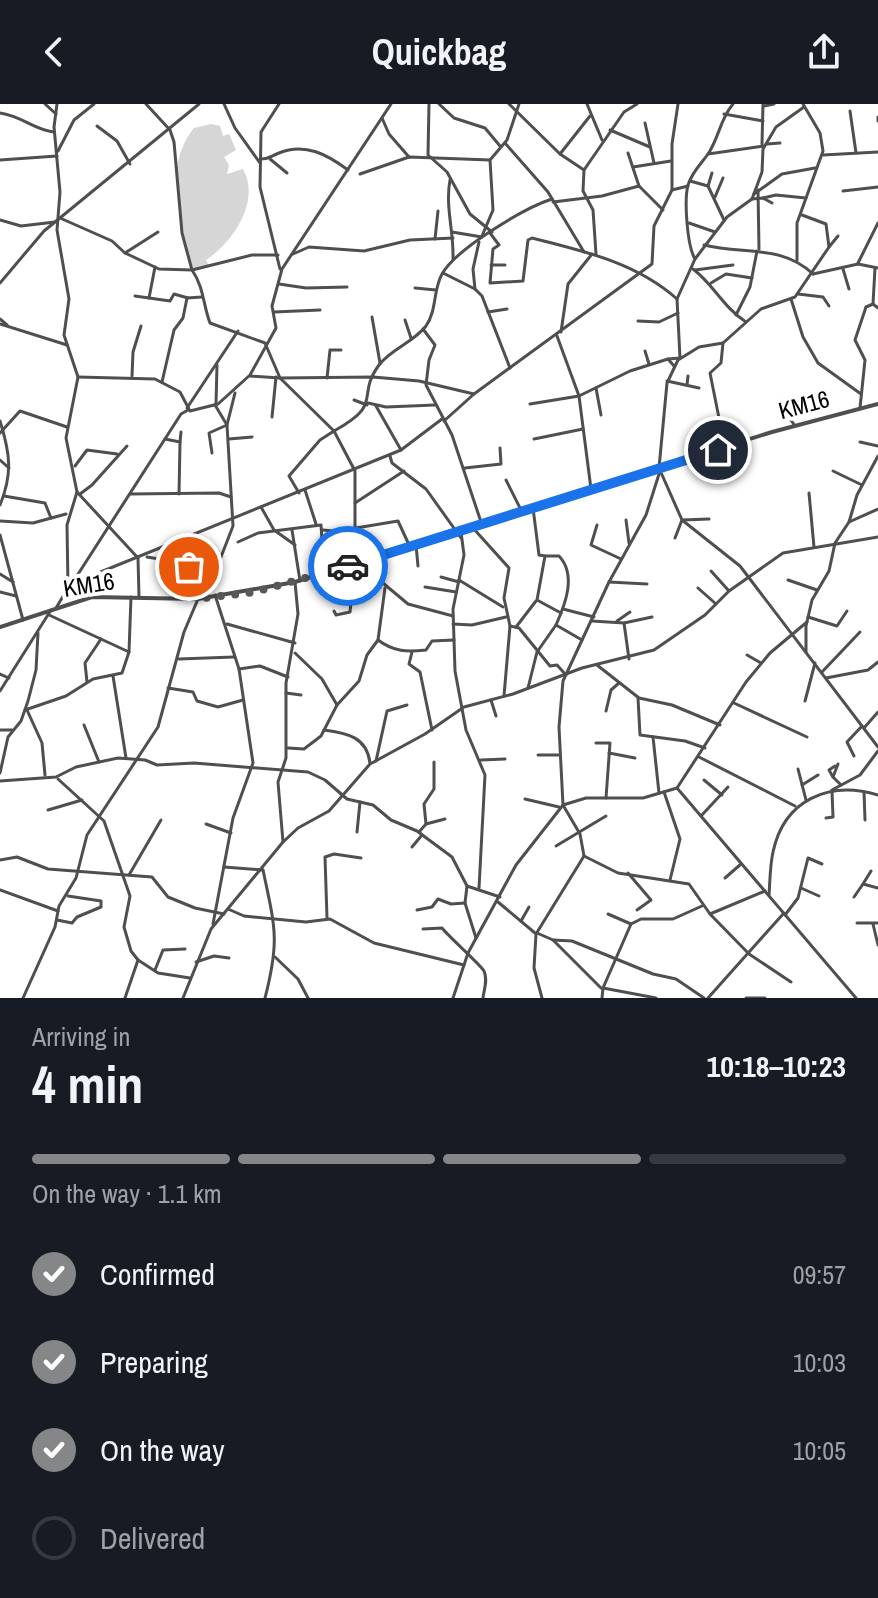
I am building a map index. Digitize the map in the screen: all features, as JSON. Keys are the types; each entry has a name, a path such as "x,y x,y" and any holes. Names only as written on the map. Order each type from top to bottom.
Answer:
{"street":[{"path":"45,104 56,114"},
{"path":"57,104 54,132 58,220 69,299 64,331 78,377 67,443 78,493 138,558 139,597"},
{"path":"57,155 70,125 94,104"},
{"path":"146,104 170,130 182,233 192,270 198,280 203,310 210,323 238,331 267,345 278,378 272,417"},
{"path":"0,283 38,236 130,164 199,104"},
{"path":"224,104 235,128 261,161"},
{"path":"188,409 215,405 250,376 276,326 274,312 280,273 261,192 261,161 262,130 279,104"},
{"path":"429,104 426,141 430,158 451,177 470,214 490,231 499,245 493,249 490,283 519,283 523,280 530,238 594,253 641,274 677,299"},
{"path":"439,104 454,118 479,123 500,146"},
{"path":"509,104 560,154 584,170"},
{"path":"490,231 493,206 490,160 505,143 519,104"},
{"path":"587,104 602,140"},
{"path":"591,489 579,396 559,334 567,287 594,253 593,210 586,198 584,170 602,140 629,106 637,104"},
{"path":"70,585 390,456 641,274 654,260 652,233 672,190 671,161 678,104"},
{"path":"695,259 689,250 689,184 699,163 708,154 724,114 733,104"},
{"path":"755,193 765,145 763,105 774,104"},
{"path":"280,273 389,105"},
{"path":"765,145 776,126 802,105 820,133 823,155 796,232 797,260"},
{"path":"850,111 856,153"},
{"path":"0,113 21,117 41,131 54,132"},
{"path":"724,114 763,121"},
{"path":"560,154 590,116"},
{"path":"382,117 389,134 409,157"},
{"path":"645,123 654,163"},
{"path":"97,126 117,141 130,164"},
{"path":"610,130 650,147"},
{"path":"505,143 553,200 584,252"},
{"path":"708,154 780,143"},
{"path":"261,161 282,152 320,151 348,170"},
{"path":"823,155 878,152"},
{"path":"628,153 639,186 663,210"},
{"path":"0,160 57,155"},
{"path":"360,174 409,157 490,160"},
{"path":"270,159 287,173"},
{"path":"633,167 671,161"},
{"path":"680,358 677,299 704,245 724,221 782,174 816,168"},
{"path":"712,173 708,186 724,221"},
{"path":"782,174 784,181"},
{"path":"451,177 447,204 453,259"},
{"path":"715,197 723,178"},
{"path":"672,190 689,184 708,186"},
{"path":"299,493 289,476 320,440 362,414 380,363 423,329 431,316 443,273 453,259 490,231 553,200 586,198 639,186"},
{"path":"843,191 878,187"},
{"path":"755,193 772,203"},
{"path":"755,193 762,198 776,195 806,198"},
{"path":"736,315 752,278 758,250 762,198"},
{"path":"435,239 438,211"},
{"path":"802,215 826,224 829,247"},
{"path":"0,220 21,226 58,220 112,241 125,253 155,267 201,271 252,255 278,255"},
{"path":"688,222 715,232"},
{"path":"858,264 878,223"},
{"path":"125,253 158,232"},
{"path":"452,232 481,239"},
{"path":"542,998 534,968 536,934 584,856 580,834 561,806 562,689 609,582 646,515 660,471 667,381 680,358 699,347 723,343 761,309 798,294 838,236"},
{"path":"290,256 309,247 364,251 453,238"},
{"path":"475,289 473,269 481,239"},
{"path":"704,245 725,250 758,250 797,260 813,274"},
{"path":"813,274 858,264 876,268 873,304"},
{"path":"491,265 505,265"},
{"path":"694,270 733,265"},
{"path":"149,298 155,267"},
{"path":"843,269 849,289"},
{"path":"694,270 711,283 723,305 746,322"},
{"path":"198,280 201,271"},
{"path":"443,273 475,289 482,296 510,368"},
{"path":"711,283 726,274 752,278"},
{"path":"279,284 309,288 347,287"},
{"path":"415,288 436,290"},
{"path":"135,296 170,301 174,294 188,298 202,297"},
{"path":"798,294 823,297 829,306"},
{"path":"162,382 174,330 183,318 188,298"},
{"path":"791,299 803,337 818,363 861,394"},
{"path":"873,304 878,308"},
{"path":"860,408 865,360 855,340 866,307 873,304"},
{"path":"488,312 507,309"},
{"path":"274,312 320,310"},
{"path":"638,321 659,322 678,313"},
{"path":"372,317 380,363"},
{"path":"405,320 411,338"},
{"path":"0,322 67,345"},
{"path":"132,376 133,352 141,326"},
{"path":"423,329 435,345 429,360 426,385 465,468 482,525"},
{"path":"0,691 110,529 181,414 188,409 238,331"},
{"path":"718,450 720,424 710,375 721,363 723,343"},
{"path":"327,378 330,350 341,350"},
{"path":"645,351 649,364"},
{"path":"530,404 579,396 649,364 680,358"},
{"path":"668,359 674,366"},
{"path":"217,361 213,394 215,405 227,425"},
{"path":"77,370 87,377"},
{"path":"78,377 132,376 162,382 180,392 188,409"},
{"path":"250,376 373,377 419,381 474,394"},
{"path":"687,385 688,376"},
{"path":"278,378 334,431 355,471 357,563 350,612 336,615 334,611"},
{"path":"667,381 699,388"},
{"path":"596,388 601,415"},
{"path":"205,598 210,578 230,538 233,519 227,425 235,390"},
{"path":"354,400 376,406 435,405"},
{"path":"778,401 795,426"},
{"name":"KM16","path":"0,627 92,597 198,599 297,582 459,534 591,489 660,471 795,426 876,405"},
{"path":"376,406 401,450"},
{"path":"1,432 20,411 68,427"},
{"path":"0,421 1,432 9,448 10,469 0,505"},
{"path":"212,453 209,433 227,425"},
{"path":"534,439 583,429"},
{"path":"692,458 693,431"},
{"path":"179,496 181,432"},
{"path":"229,439 252,437"},
{"path":"165,439 180,442"},
{"path":"860,442 878,446"},
{"path":"70,585 67,515 78,493 103,474 127,446"},
{"path":"465,468 501,464 500,448"},
{"path":"74,467 87,450 117,454"},
{"path":"390,456 392,463 431,494 459,534 464,555 453,616 455,671 466,730 485,775 479,888"},
{"path":"806,652 807,620 817,590 829,571 835,543 849,522 878,456"},
{"path":"0,460 10,469"},
{"path":"355,503 404,471"},
{"path":"660,471 682,520 737,563 750,578 878,749 867,769 830,791 795,806 773,849 769,895"},
{"path":"833,471 863,485"},
{"path":"506,480 522,512"},
{"path":"305,490 316,526"},
{"path":"130,494 179,496 219,493 231,497"},
{"path":"809,493 814,547"},
{"path":"4,496 45,503 51,518"},
{"path":"261,507 274,530 296,546"},
{"path":"528,688 537,652 556,625 569,593 565,563 559,556 539,555 533,508"},
{"path":"849,522 878,509"},
{"path":"0,521 33,523 67,515"},
{"path":"682,520 709,519"},
{"path":"626,520 629,543"},
{"path":"675,538 682,520"},
{"path":"238,542 274,530 316,526 323,530 354,531 398,521 410,547"},
{"path":"597,525 591,545 621,559"},
{"path":"283,842 278,782 287,747 286,693 294,653 298,603 296,546 292,528"},
{"path":"473,528 509,568 503,607 510,626 504,696"},
{"path":"323,530 327,573 337,594"},
{"path":"0,535 23,620"},
{"path":"211,929 263,870 283,842 298,828 329,811 370,764 432,730 464,707 658,648 729,591 783,553 878,537"},
{"path":"416,545 418,566"},
{"path":"144,556 184,563 210,578"},
{"path":"516,627 537,600 545,556"},
{"path":"357,563 385,588 414,607 453,616"},
{"path":"711,571 729,591"},
{"path":"0,574 13,582"},
{"path":"441,577 459,581 503,607"},
{"path":"788,580 817,590"},
{"path":"609,582 647,584"},
{"path":"425,587 456,592"},
{"path":"287,747 307,749 324,730 337,705 357,684 367,655 378,640 385,588"},
{"path":"698,588 716,604"},
{"path":"0,592 17,597"},
{"path":"183,998 217,912 241,791 252,766 239,669 227,624 215,595"},
{"path":"26,710 66,696 87,683 122,673 129,652 131,597"},
{"path":"23,998 57,920 58,911 68,896 84,843 99,814 113,799 158,727 184,632 198,599"},
{"path":"537,600 562,611 615,623 652,617"},
{"path":"52,611 129,652"},
{"path":"807,620 837,626 847,611"},
{"path":"615,623 630,612"},
{"path":"453,624 472,625 506,617"},
{"path":"525,799 561,806 586,798 643,798 677,788 761,663 807,620"},
{"path":"624,623 629,659"},
{"path":"227,624 295,643"},
{"path":"556,625 582,640"},
{"path":"510,626 516,627 550,666 559,666 566,675"},
{"path":"822,672 860,632"},
{"path":"0,773 7,741 26,710 35,676 38,633"},
{"path":"87,683 85,663 101,639"},
{"path":"378,640 393,650 412,652 426,650 432,641 454,640"},
{"path":"412,652 409,664 420,672 432,730"},
{"path":"294,653 322,679 337,705"},
{"path":"747,655 761,663"},
{"path":"179,659 234,657"},
{"path":"826,678 868,670 878,662"},
{"path":"805,701 815,663"},
{"path":"597,665 639,698 672,705 720,725"},
{"path":"239,669 260,666 288,677"},
{"path":"0,674 9,678"},
{"path":"111,676 126,758"},
{"path":"606,711 611,690 619,683"},
{"path":"168,688 193,692 197,701 214,706 243,700"},
{"path":"286,693 301,695"},
{"path":"639,698 638,732 705,748"},
{"path":"491,700 496,716"},
{"path":"734,703 807,737"},
{"path":"376,761 387,711 407,705"},
{"path":"26,710 42,743 45,775"},
{"path":"854,756 847,742 878,712"},
{"path":"84,725 99,762"},
{"path":"0,730 13,731"},
{"path":"324,730 357,738 368,748 370,764"},
{"path":"653,737 659,794"},
{"path":"596,743 610,743 606,798"},
{"path":"142,753 145,760"},
{"path":"609,753 635,758"},
{"path":"538,755 560,755"},
{"path":"699,757 795,806"},
{"path":"56,777 99,762 126,758 157,765 252,766 318,775 343,794 373,805 391,820 421,834 457,862 467,886 465,903 476,938"},
{"path":"481,760 505,759"},
{"path":"412,847 426,824 424,805 434,789 434,762"},
{"path":"836,765 833,777 841,785"},
{"path":"798,769 806,801"},
{"path":"64,782 66,772"},
{"path":"0,781 45,775 56,777 99,814 131,900 125,933 138,960 155,971 190,978"},
{"path":"802,785 818,775"},
{"path":"608,778 615,778"},
{"path":"704,780 722,795"},
{"path":"701,816 728,787"},
{"path":"677,788 856,998"},
{"path":"830,791 878,795"},
{"path":"826,818 833,817 830,791"},
{"path":"664,792 680,836 670,881"},
{"path":"864,792 865,820"},
{"path":"805,794 814,797"},
{"path":"48,810 83,800"},
{"path":"357,832 360,802"},
{"path":"453,998 476,938 527,847 561,806"},
{"path":"556,846 606,816"},
{"path":"426,824 445,819"},
{"path":"129,875 161,820"},
{"path":"206,824 231,833"},
{"path":"327,918 325,857 334,854 361,858"},
{"path":"584,856 618,873 691,886 710,914 749,954 791,982"},
{"path":"0,860 17,857 34,866 152,877 168,897 224,914"},
{"path":"498,902 536,934 553,940 572,941 616,957 653,974 689,985 706,998 784,914 801,888 808,858 822,864"},
{"path":"725,878 741,864"},
{"path":"224,867 263,870"},
{"path":"263,870 275,917 275,957 265,998"},
{"path":"854,897 871,871"},
{"path":"628,873 651,900 637,910"},
{"path":"863,884 878,888"},
{"path":"467,886 500,897"},
{"path":"801,888 819,896"},
{"path":"0,890 58,911"},
{"path":"710,914 765,891"},
{"path":"57,920 72,923 77,917 101,907 101,901 97,899 68,896"},
{"path":"417,910 432,907 438,899 451,904 465,903"},
{"path":"602,998 603,988 631,924 641,919 673,919 704,905"},
{"path":"521,921 529,907"},
{"path":"228,909 244,916 306,922 327,918 374,943 465,965"},
{"path":"608,914 631,924"},
{"path":"857,923 876,924 878,945"},
{"path":"423,929 442,928 485,973 483,998"},
{"path":"553,940 603,988 656,998"},
{"path":"155,971 162,950 185,949"},
{"path":"196,962 214,956 229,958"},
{"path":"275,957 298,979 308,998"},
{"path":"125,998 138,960"},
{"path":"746,998 765,998"}],"shaded area":[{"path":"211,124 220,126 223,136 229,134 236,150 224,157 229,165 227,174 243,169 249,194 234,232 206,260 209,266 195,270 184,237 177,169 182,147 194,128"}],"way so far":[{"path":"189,567 208,579 210,585 205,598 255,592 348,566"}],"route":[{"path":"348,566 718,450"}]}
